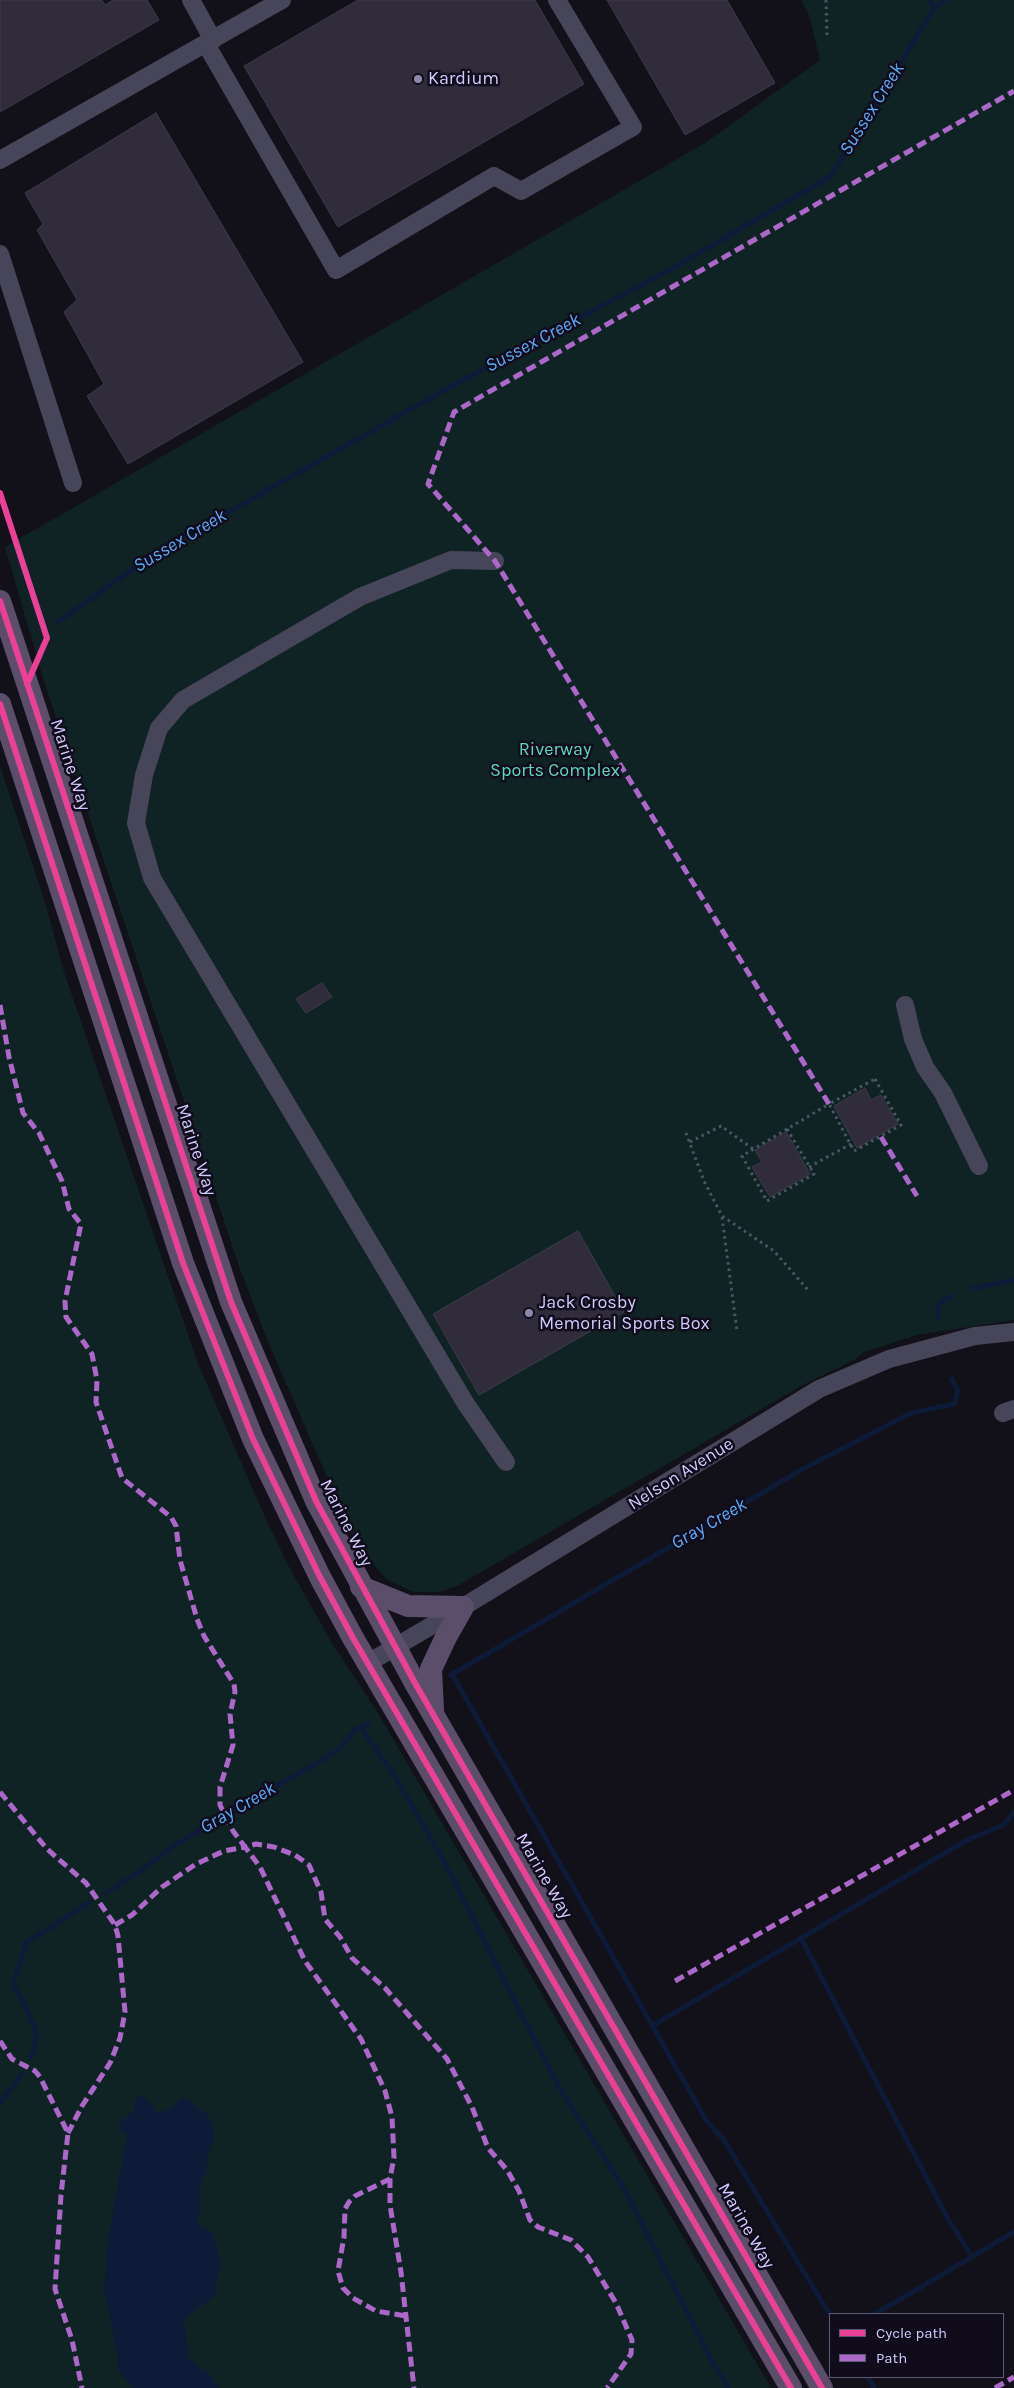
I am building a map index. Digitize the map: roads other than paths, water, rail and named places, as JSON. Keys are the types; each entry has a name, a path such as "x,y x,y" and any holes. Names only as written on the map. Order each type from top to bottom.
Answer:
{"main road":[{"name":"Marine Way","path":"0,601 231,1302 316,1501 361,1587 433,1714 822,2388"},
{"path":"0,704 184,1263 257,1448 320,1576 368,1663 791,2388"},
{"path":"361,1587 408,1606 463,1608 446,1637 432,1669 433,1714"}],"street":[{"path":"191,0 210,42 336,270 494,176 521,191 633,127 557,0"},
{"path":"0,160 282,0"},
{"path":"0,254 73,484"},
{"path":"495,561 451,560 360,596 183,700 159,728 144,774 136,823 152,878 466,1404 506,1462"},
{"path":"905,1005 914,1039 925,1067 943,1093 979,1166"},
{"name":"Nelson Avenue","path":"368,1663 463,1608 819,1390 889,1359 975,1336 1014,1332"}],"water":[{"path":"141,2095 152,2105 156,2113 171,2109 181,2098 189,2101 208,2115 213,2130 214,2138 206,2160 208,2167 198,2190 201,2208 197,2223 214,2234 220,2263 215,2294 209,2301 184,2318 189,2359 201,2369 207,2371 220,2388 132,2388 117,2369 117,2351 104,2291 108,2241 127,2134 119,2130 122,2121 134,2110 136,2098"}],"waterway":[{"path":"931,0 934,8"},
{"name":"Sussex Creek","path":"58,622 154,554 452,386 673,268 831,176 934,8 945,0"},
{"name":"Gray Creek","path":"974,1288 1014,1280"},
{"name":"Gray Creek","path":"938,1317 938,1305 951,1296"},
{"name":"Gray Creek","path":"451,1675 801,1470 911,1413 954,1404 958,1391 952,1379"},
{"path":"452,1674 706,2120 724,2140 829,2313"},
{"name":"Gray Creek","path":"106,1893 142,1870 173,1846 336,1752 356,1729 369,1723"},
{"path":"361,1727 396,1778 441,1856 559,2087 625,2190 714,2365 728,2388"},
{"path":"652,2026 967,1840 1004,1825 1014,1812"},
{"name":"Gray Creek","path":"30,2058 34,2051 36,2030 13,1982 27,1942 90,1902"},
{"path":"801,1938 948,2219 972,2256"},
{"name":"Gray Creek","path":"0,2103 21,2075"},
{"path":"877,2313 1014,2232"},
{"path":"869,2378 874,2388"}],"place":[{"name":"Kardium","path":"418,79"},
{"name":"Jack Crosby Memorial Sports Box","path":"529,1313"}],"park label":[{"name":"Riverway Sports Complex","path":"555,760"}]}
